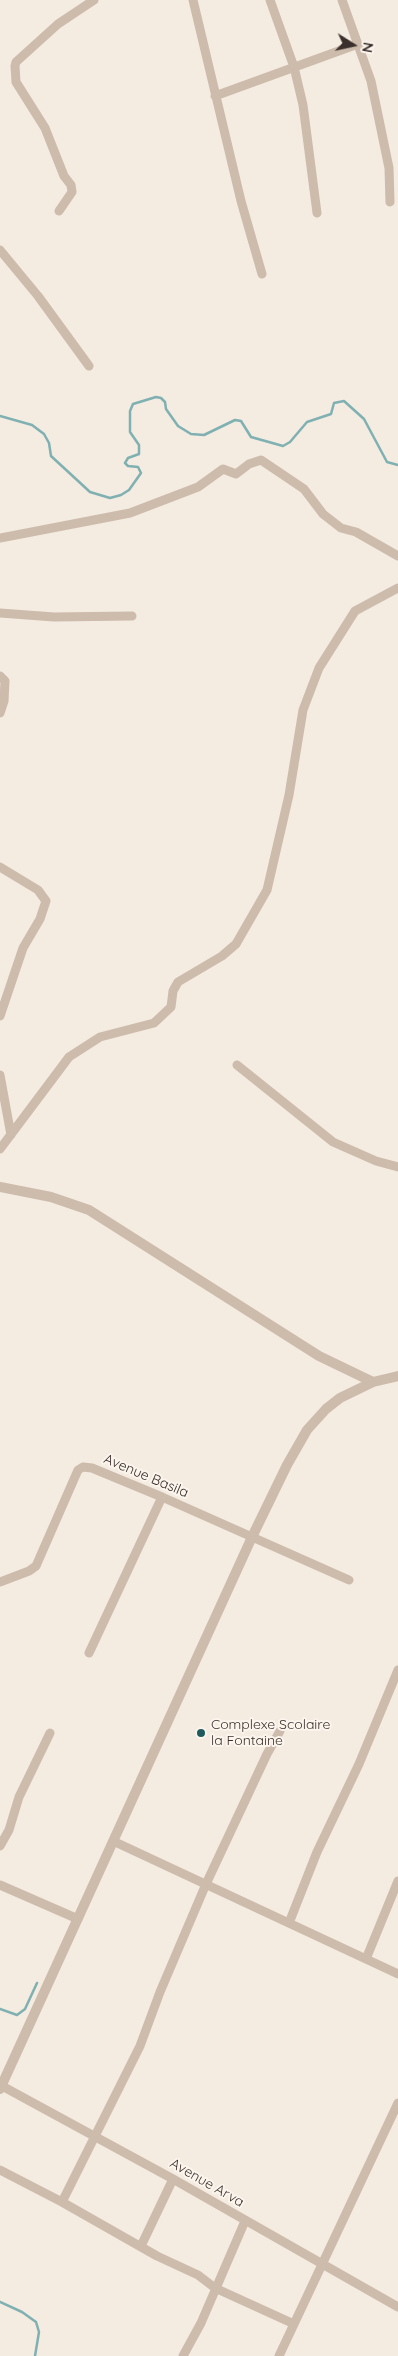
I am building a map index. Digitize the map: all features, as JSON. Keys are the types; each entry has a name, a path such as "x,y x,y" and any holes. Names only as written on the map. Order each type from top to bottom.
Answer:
{"street":[{"path":"59,211 72,192 71,185 64,176 45,128 16,82 15,66 16,62 58,24 94,0"},
{"path":"193,0 240,201 262,274"},
{"path":"270,0 294,67 303,105 317,213"},
{"path":"342,0 371,81 387,158 390,202"},
{"path":"216,96 358,44"},
{"path":"0,250 38,296 89,366"},
{"path":"0,538 130,513 198,487 223,469 236,474 249,464 261,460 304,489 323,514 341,528 356,532 398,556"},
{"path":"0,1149 72,1054 100,1037 154,1023 171,1007 173,991 178,982 222,956 236,944 267,890 289,795 303,710 319,668 355,611 398,588"},
{"path":"0,613 54,617 132,616"},
{"path":"0,676 5,681 4,701 0,713"},
{"path":"0,867 38,890 46,901 40,919 23,948 0,1016"},
{"path":"238,1065 333,1142 376,1161 398,1167"},
{"path":"0,1076 11,1134"},
{"path":"0,1187 51,1196 89,1210 319,1356 373,1382"},
{"path":"1,2087 252,1537 287,1465 307,1430 326,1409 340,1398 373,1382 383,1378 398,1376"},
{"name":"Avenue Basila","path":"0,1582 28,1572 40,1560 78,1470 83,1467 92,1468 162,1497 349,1580"},
{"path":"90,1653 162,1497"},
{"path":"289,1923 313,1861 359,1764 398,1670"},
{"path":"62,2202 140,2046 160,1992 206,1884 267,1754 280,1732"},
{"path":"0,1846 8,1830 19,1797 50,1733"},
{"path":"113,1841 398,1974"},
{"path":"366,1959 398,1881"},
{"path":"0,1885 78,1918"},
{"name":"Avenue Arva","path":"1,2087 173,2179 398,2307"},
{"path":"279,2356 398,2103"},
{"path":"0,2170 198,2276 215,2288 294,2324"},
{"path":"141,2246 173,2179"},
{"path":"183,2356 201,2324 215,2288 246,2221"}],"waterway":[{"path":"0,416 32,425 44,434 49,443 51,456 90,492 110,498 121,495 129,490 141,473 138,467 128,466 125,463 128,458 139,454 139,445 130,432 130,411 133,404 156,397 161,398 165,402 166,409 178,426 191,434 204,435 235,420 241,421 251,437 283,446 290,442 307,422 331,414 334,403 344,401 364,419 387,462 398,465"},
{"path":"0,2009 17,2015 25,2009 37,1983"},
{"path":"0,2302 22,2312 36,2322 39,2332 35,2356"}],"place":[{"name":"Complexe Scolaire la Fontaine","path":"201,1733"}]}
